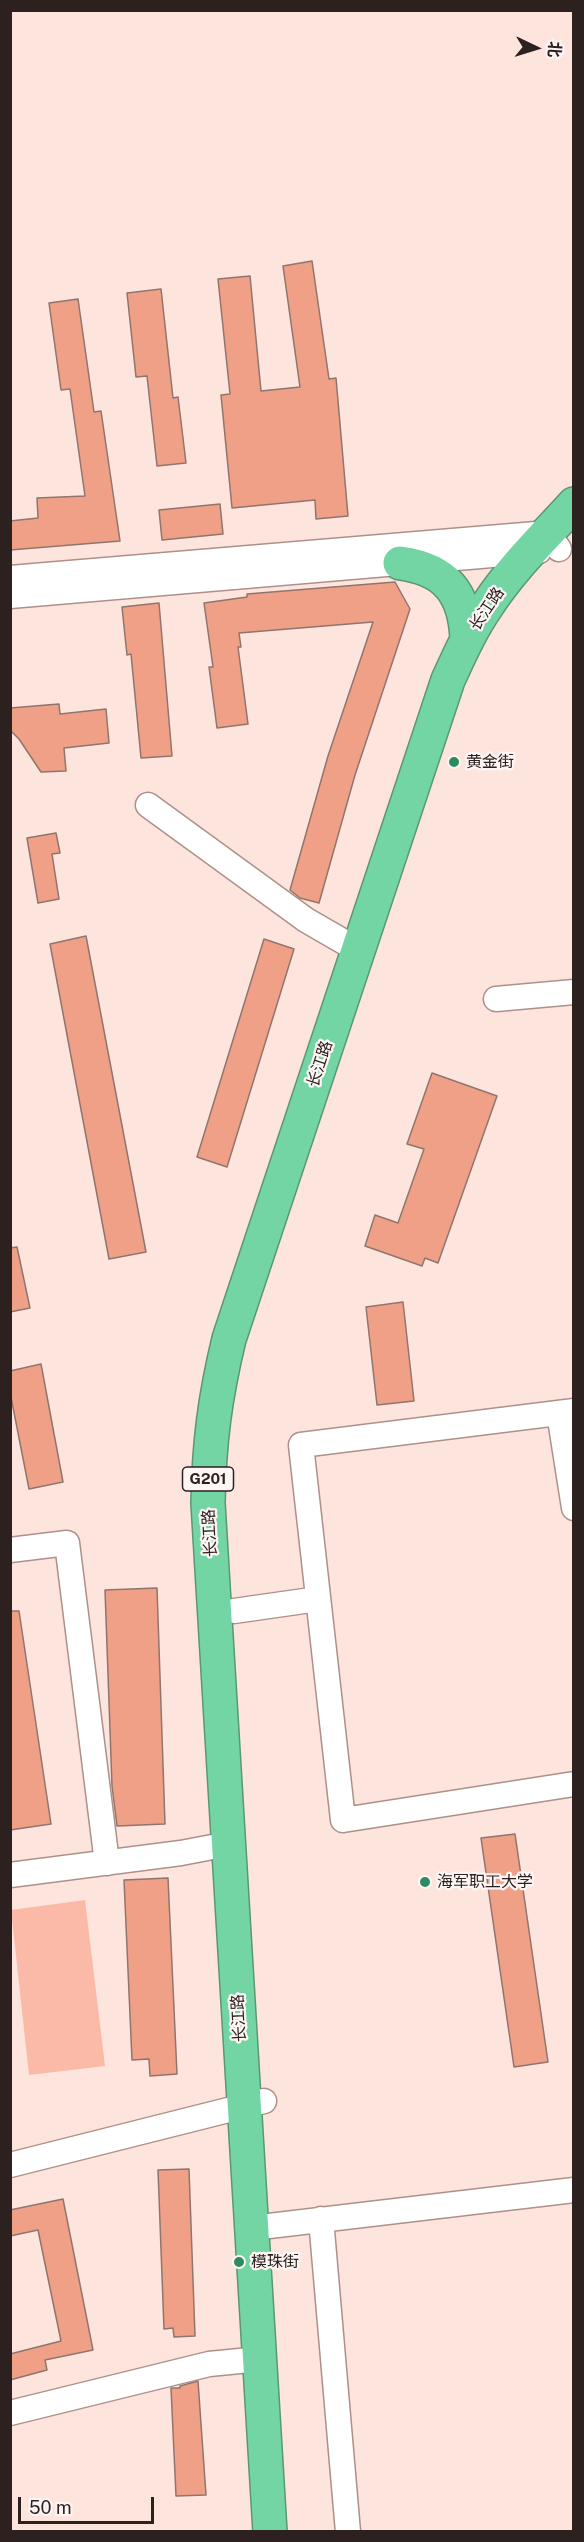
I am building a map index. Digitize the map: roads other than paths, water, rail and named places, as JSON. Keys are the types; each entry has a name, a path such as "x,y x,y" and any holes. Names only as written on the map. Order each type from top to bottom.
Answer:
{"highway":[{"name":"长江路","path":"290,2532 262,2227 254,2104 234,1611 227,1502 228,1451 235,1394 248,1341 466,686 484,647 553,541 573,504"},
{"name":"长江路","path":"254,2104 228,1844 208,1503 209,1448 217,1390 229,1339 448,680 467,639 487,606 553,541"},
{"path":"400,562 420,565 437,573 449,584 460,600 466,619 467,639"},
{"name":"长江路","path":"262,2227 260,2359 270,2532"}],"street":[{"path":"10,596 400,562 553,541"},
{"path":"10,578 553,541"},
{"path":"148,805 306,920 358,950"},
{"path":"496,999 573,992"},
{"path":"573,1508 566,1412 301,1445 343,1820 573,1784"},
{"path":"10,1550 67,1543 107,1863"},
{"path":"234,1611 318,1599"},
{"path":"10,1875 228,1844"},
{"path":"10,2165 254,2104"},
{"path":"262,2227 573,2190"},
{"path":"321,2219 348,2532"},
{"path":"10,2413 209,2364 260,2359"}],"place":[{"name":"黄金街","path":"454,762"},
{"name":"海军职工大学","path":"425,1882"},
{"name":"模珠街","path":"239,2262"}]}
